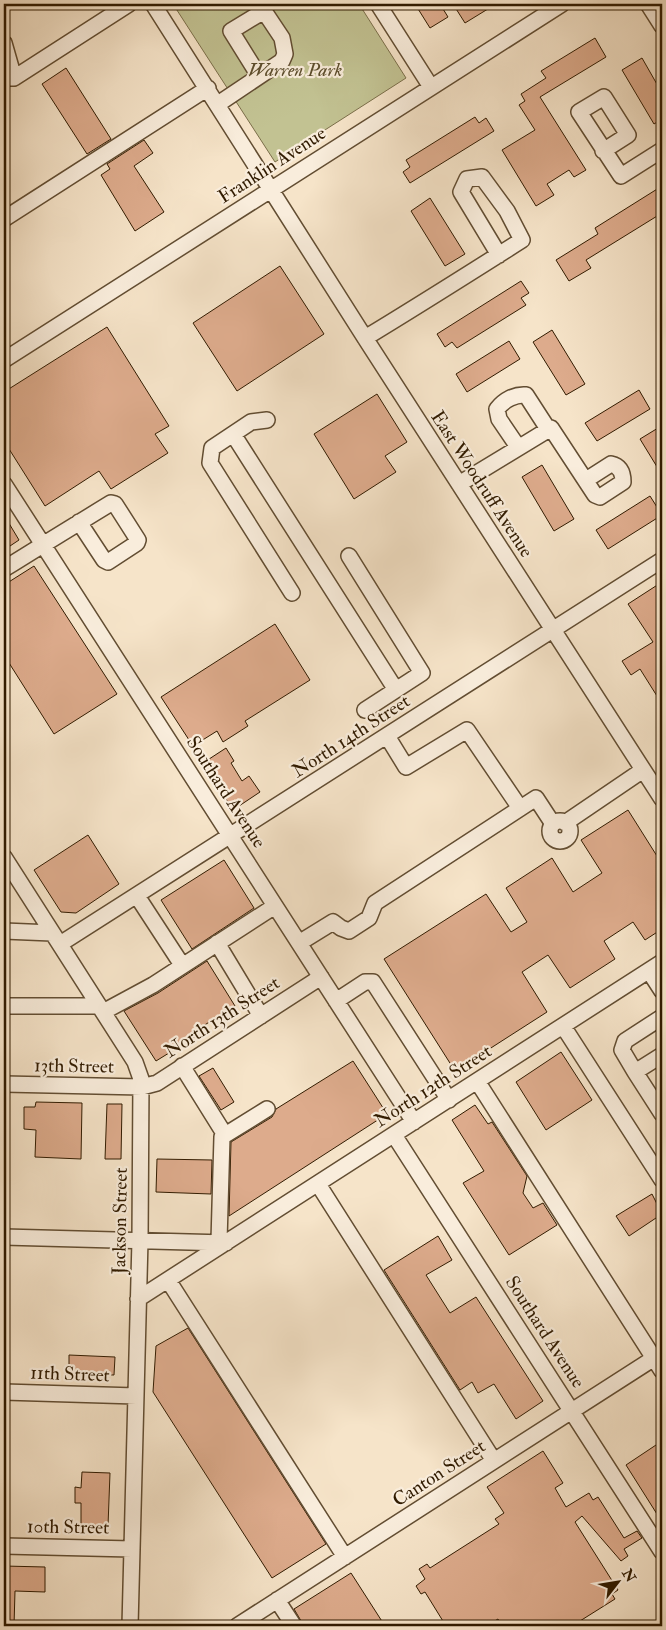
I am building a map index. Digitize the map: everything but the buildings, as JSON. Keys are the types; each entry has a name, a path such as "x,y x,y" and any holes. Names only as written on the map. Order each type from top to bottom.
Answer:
{"street":[{"path":"4,43 9,78 129,4"},
{"name":"East Woodruff Avenue","path":"153,4 272,188 365,338 662,799"},
{"path":"378,4 431,87"},
{"path":"648,4 662,26"},
{"name":"Franklin Avenue","path":"4,360 557,5"},
{"path":"218,104 259,76"},
{"path":"4,219 208,88"},
{"path":"603,151 621,176 662,150"},
{"path":"365,338 498,255 522,240 507,211 482,176 468,179 461,192 498,255"},
{"path":"518,447 499,419 498,409 501,404 514,396 526,395 548,429"},
{"path":"267,420 251,422 212,448 210,463 292,593"},
{"path":"459,484 551,428 556,432 586,480"},
{"path":"233,434 396,690"},
{"name":"Southard Avenue","path":"4,484 9,502 43,544 414,1122"},
{"path":"4,569 79,522"},
{"path":"349,556 422,673 366,710"},
{"name":"North 14th Street","path":"56,939 137,896 662,560"},
{"path":"387,736 406,768 467,730 520,808"},
{"path":"299,943 333,922 340,928 349,930 369,918 375,903 536,798 559,824 643,770"},
{"name":"Jackson Street","path":"4,856 135,1062 142,1087 130,1626"},
{"path":"137,896 182,966"},
{"path":"4,1006 101,1009 153,985 275,906"},
{"path":"4,931 56,939"},
{"path":"217,943 261,1016"},
{"path":"656,967 662,991"},
{"name":"North 12th Street","path":"138,1298 656,967"},
{"name":"North 13th Street","path":"142,1087 157,1083 321,977"},
{"path":"336,1000 365,982 373,982 449,1100"},
{"path":"662,1017 622,1045 622,1050 662,1114"},
{"path":"563,1026 662,1180"},
{"path":"635,1072 662,1055"},
{"path":"182,1066 226,1135"},
{"path":"477,1081 660,1361"},
{"name":"13th Street","path":"4,1084 142,1087"},
{"path":"4,1236 223,1242 222,1137 267,1109"},
{"name":"Southard Avenue","path":"394,1135 662,1552"},
{"path":"318,1184 494,1461"},
{"path":"168,1280 346,1557"},
{"name":"Canton Street","path":"236,1626 572,1411 660,1361"},
{"name":"11th Street","path":"4,1392 136,1396"},
{"name":"10th Street","path":"4,1546 132,1549"},
{"path":"277,1600 294,1626"}],"green space":[{"name":"Warren Park","path":"173,4 359,4 406,78 275,162"}]}
